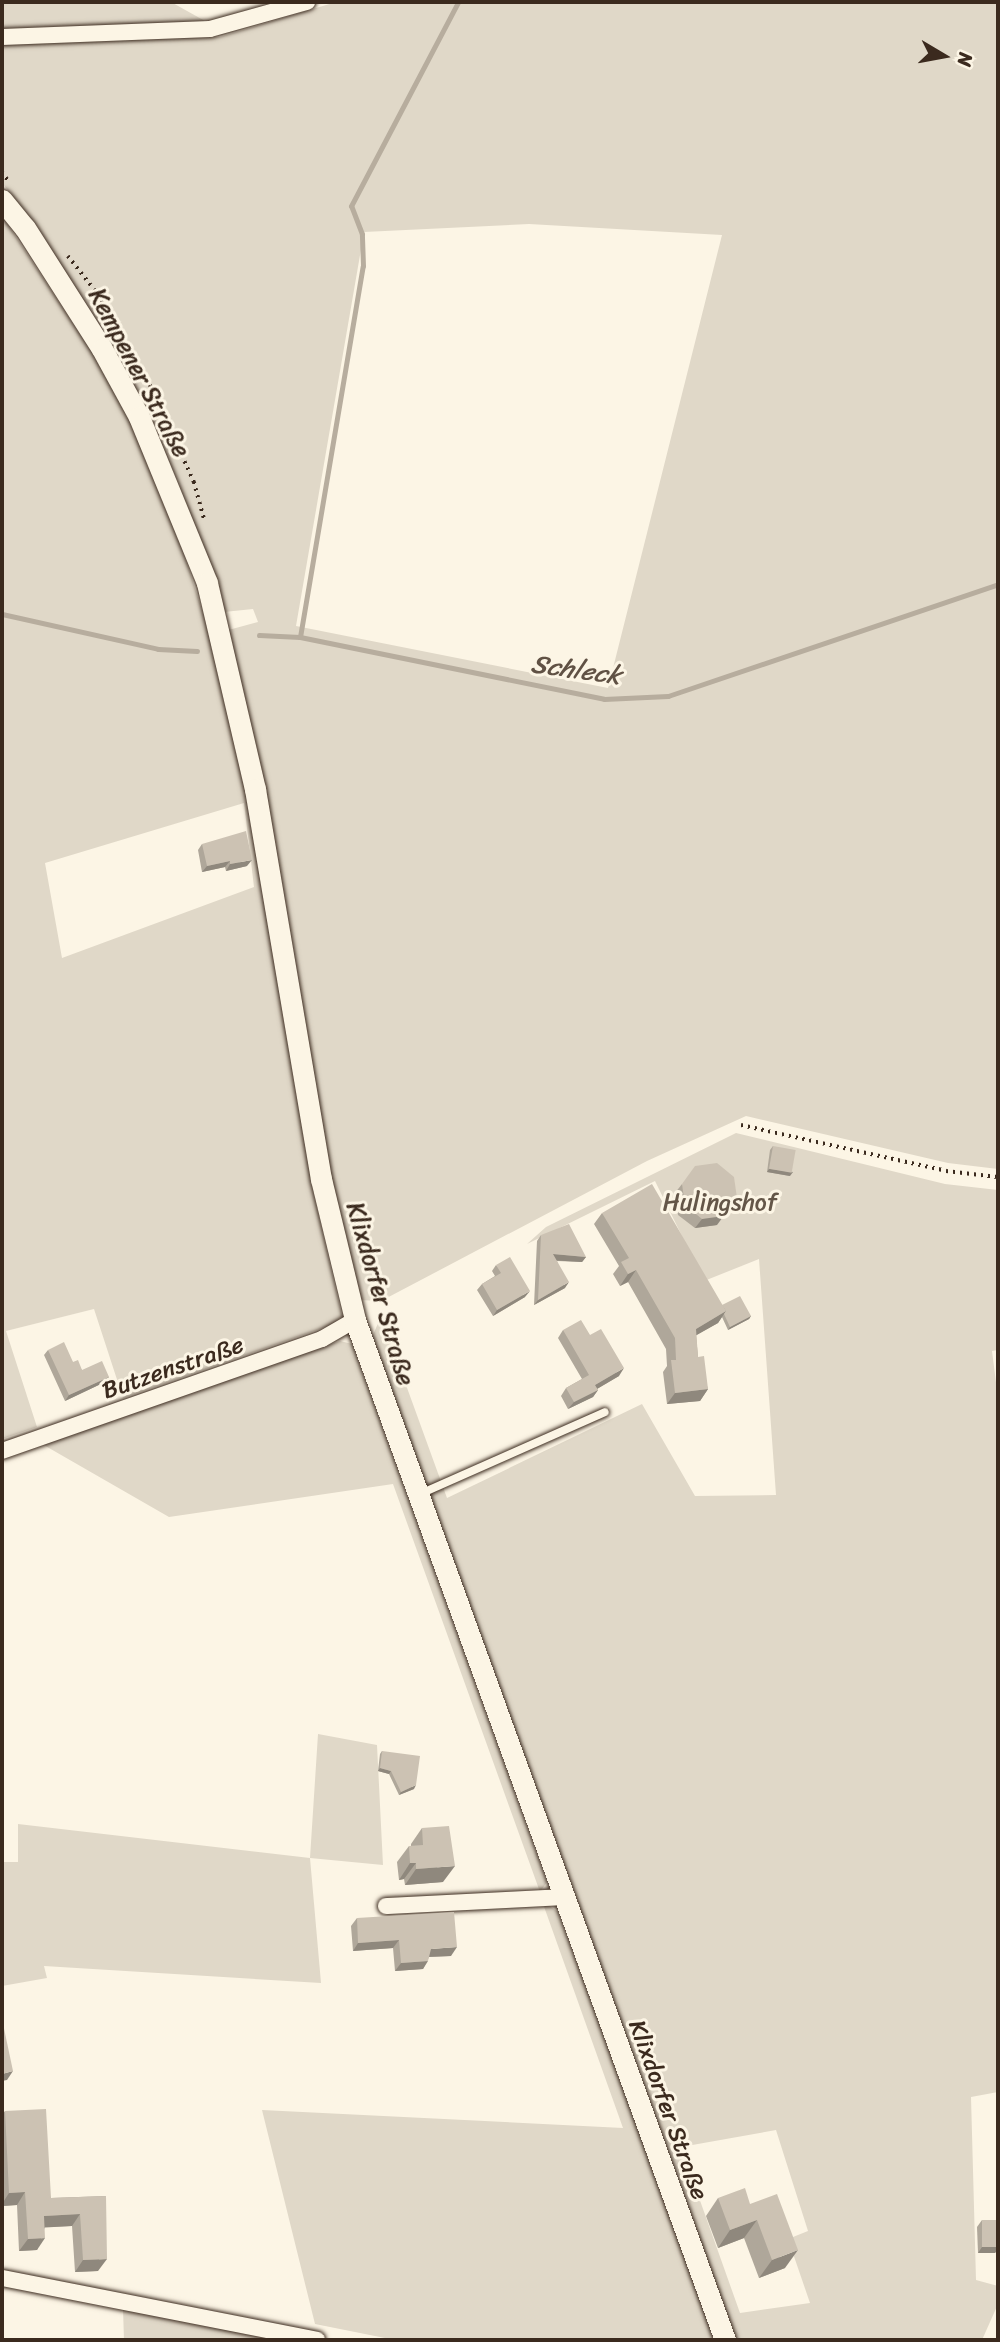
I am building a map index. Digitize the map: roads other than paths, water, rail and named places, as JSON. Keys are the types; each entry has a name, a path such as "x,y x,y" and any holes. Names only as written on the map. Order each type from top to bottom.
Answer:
{"street":[{"path":"2,37 211,29 307,2"},
{"name":"Kempener Straße","path":"2,200 25,228 102,349 139,417 206,583 234,683"},
{"name":"Klixdorfer Straße","path":"234,683 321,1179 355,1320 562,1897 725,2340"},
{"name":"Butzenstraße","path":"2,1451 322,1339 355,1320"},
{"path":"386,1906 562,1897"},
{"path":"2,2278 317,2340"}],"lane":[{"path":"417,1495 605,1412"}],"waterway":[{"path":"300,637 363,266 362,234 351,206 458,2"},
{"name":"Schleck","path":"259,635 300,637 604,699 668,696 998,584"},
{"name":"Schleck","path":"2,614 158,649 197,651"}],"park label":[{"name":"Hulingshof","path":"720,1203"}]}
